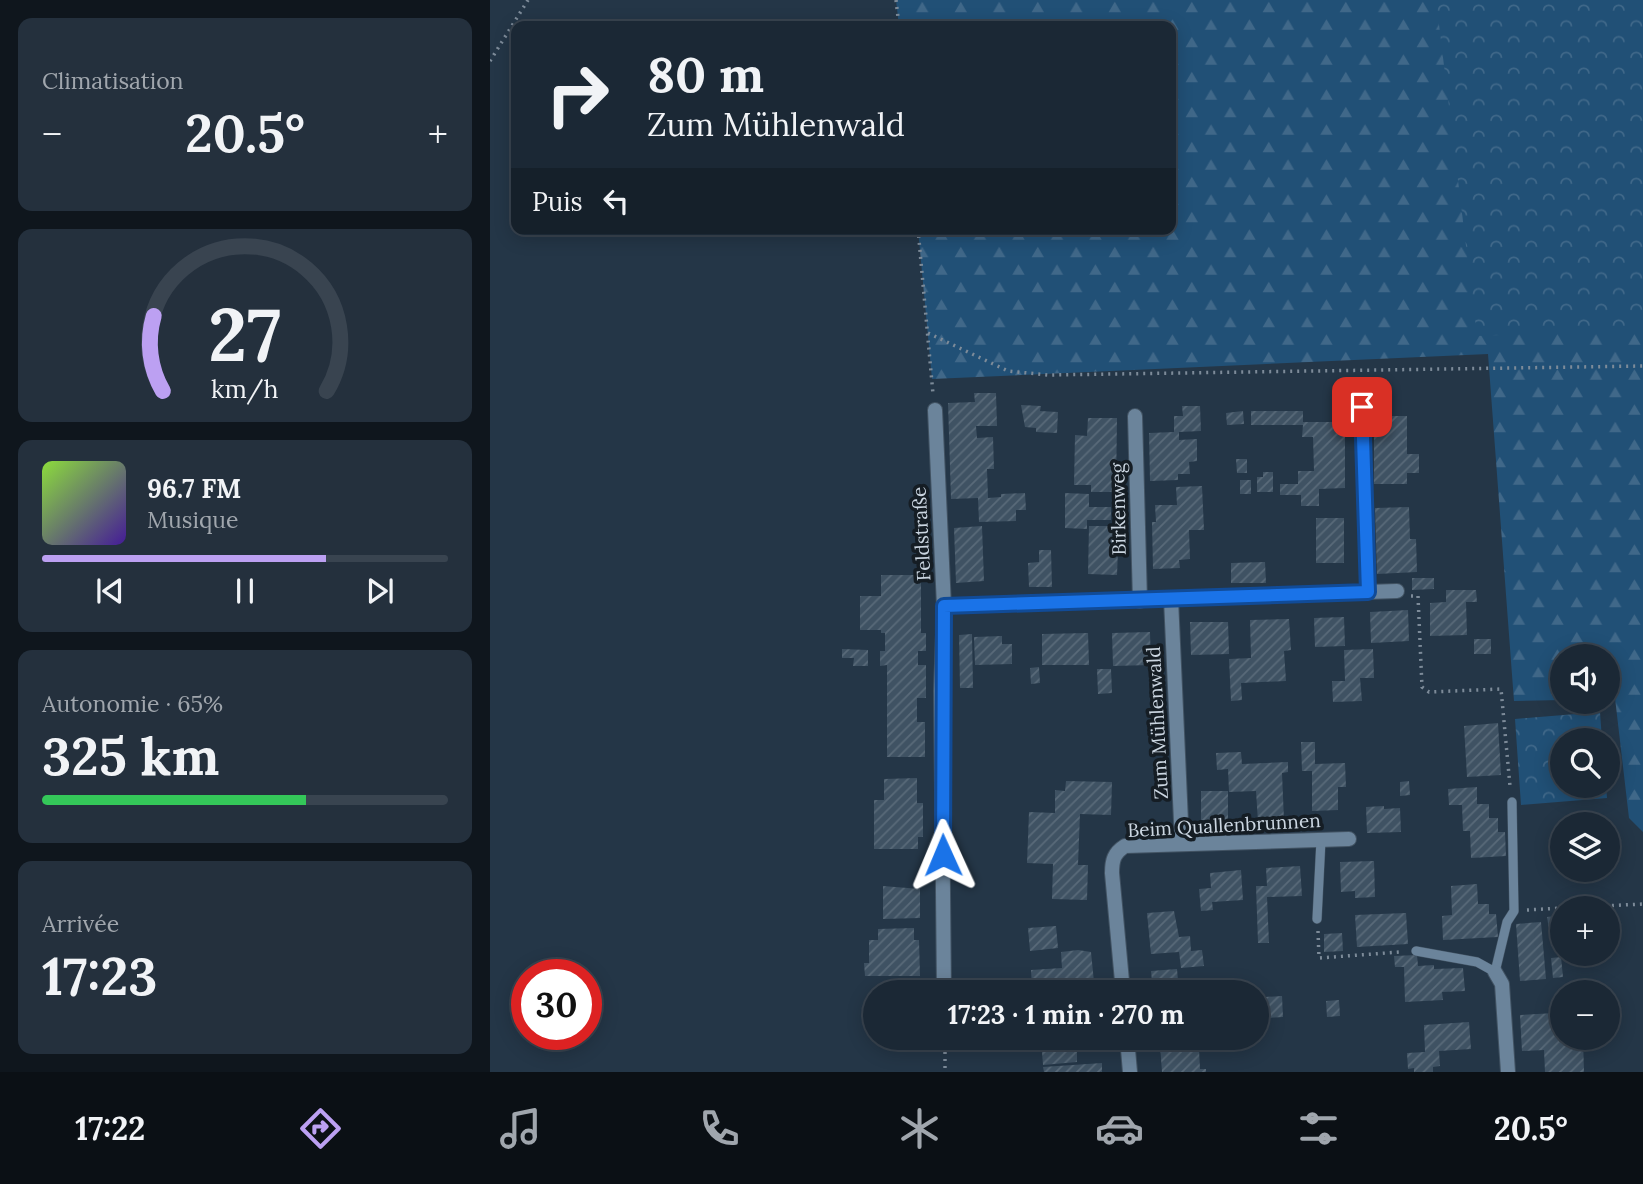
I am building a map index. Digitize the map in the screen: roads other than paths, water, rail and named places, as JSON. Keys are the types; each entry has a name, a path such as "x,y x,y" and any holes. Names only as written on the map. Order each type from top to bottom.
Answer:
{"street":[{"path":"1362,407 1368,592"},
{"name":"Feldstraße","path":"935,410 944,606 941,691 944,980"},
{"name":"Birkenweg","path":"1135,416 1140,601"},
{"path":"944,606 1397,591"},
{"name":"Zum Mühlenwald","path":"1171,599 1182,844"},
{"name":"Beim Quallenbrunnen","path":"1122,980 1112,861 1117,851 1125,846 1349,839"},
{"path":"1496,972 1502,984 1508,1072"},
{"path":"1128,1050 1130,1072"}],"lane":[{"path":"1416,951 1477,962 1496,972 1507,922 1514,911 1512,803"},
{"path":"1317,919 1321,840"}]}
